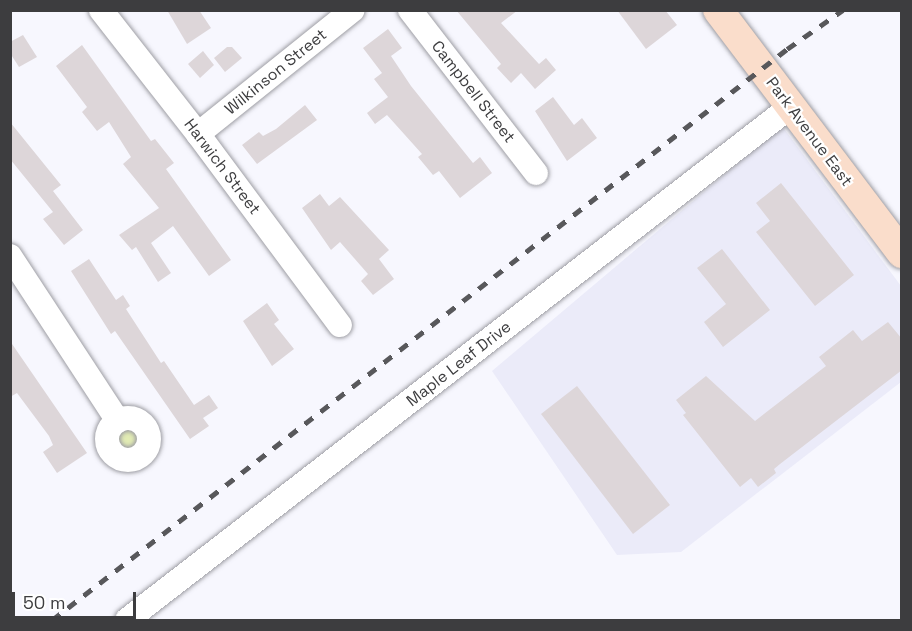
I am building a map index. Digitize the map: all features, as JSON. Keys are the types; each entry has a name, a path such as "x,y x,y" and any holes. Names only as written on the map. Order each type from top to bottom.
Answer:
{"main road":[{"name":"Park Avenue East","path":"718,10 902,253"}],"street":[{"name":"Harwich Street","path":"101,10 198,134 340,325"},
{"name":"Wilkinson Street","path":"198,134 353,10"},
{"name":"Campbell Street","path":"410,10 536,173"},
{"name":"Maple Leaf Drive","path":"128,621 790,107"},
{"path":"10,256 118,421"}],"shaded area":[{"path":"782,126 901,286 901,382 681,552 617,555 492,371"}],"green space":[{"path":"128,427 136,431 140,439 136,447 128,451 120,447 116,439 120,431"}],"building":[{"path":"167,10 199,10 211,28 187,44"},
{"path":"456,10 518,10 501,23 539,64 546,58 556,70 535,89 521,73 511,83 497,68 501,64"},
{"path":"617,10 665,10 677,25 646,49"},
{"path":"388,29 402,48 391,56 411,86 473,163 480,157 492,173 460,198 439,171 433,175 418,157 422,154 387,115 375,124 367,113 388,97 374,79 382,73 363,48"},
{"path":"23,35 37,57 19,67 10,53 10,42"},
{"path":"82,45 151,141 155,139 174,163 166,169 231,260 209,276 173,226 151,243 171,273 158,282 136,247 132,250 119,235 159,208 123,164 131,157 109,122 97,131 82,112 87,107 56,66"},
{"path":"227,47 232,47 242,58 225,72 214,58"},
{"path":"203,51 214,65 200,78 188,64"},
{"path":"553,97 574,125 582,118 597,138 567,161 535,111"},
{"path":"305,105 317,120 257,164 242,145 259,132 263,136 276,129"},
{"path":"10,122 61,185 53,191 83,230 64,245 43,219 53,212 10,159"},
{"path":"781,183 854,275 815,306 756,232 770,221 756,203"},
{"path":"320,194 329,206 340,197 389,250 379,259 394,279 373,295 361,281 368,274 340,242 331,250 302,208"},
{"path":"722,249 770,310 723,347 704,322 726,304 697,268"},
{"path":"89,259 116,300 123,295 130,306 126,309 161,363 164,361 194,405 209,395 218,408 203,418 209,426 190,439 115,331 111,334 71,271"},
{"path":"267,303 279,320 274,324 294,349 272,366 243,321"},
{"path":"888,322 902,339 902,370 780,464 774,469 776,473 758,487 751,478 740,487 683,415 686,413 676,400 706,376 755,421 826,366 819,357 853,330 862,341"},
{"path":"10,341 87,453 57,473 43,452 53,445 49,436 17,393 10,397"},
{"path":"577,386 670,505 633,534 541,414"}],"railway":[{"path":"52,620 787,49 843,10"}]}
